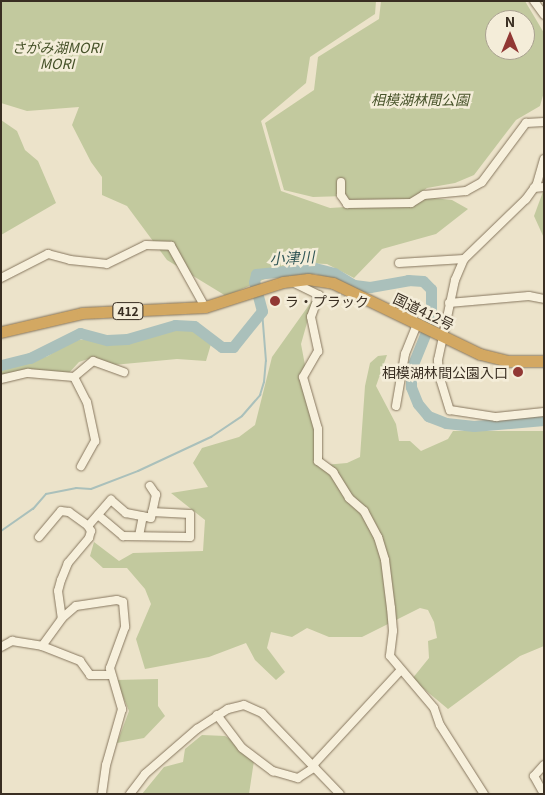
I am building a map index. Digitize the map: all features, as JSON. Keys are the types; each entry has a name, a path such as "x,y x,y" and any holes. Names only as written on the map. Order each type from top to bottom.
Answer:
{"highway":[{"name":"国道412号","path":"1,332 82,313 205,307 289,280 315,279 333,284 428,330 495,358 544,361"}],"street":[{"path":"534,1 544,15"},
{"path":"341,182 341,195 347,204 411,203 424,195 466,191 482,182 526,123 544,122"},
{"path":"396,406 405,354 428,330 449,303 464,259 534,188 544,159"},
{"path":"534,188 544,187"},
{"path":"1,278 48,254 70,260 107,264 146,245 171,246 205,307"},
{"path":"399,263 464,259"},
{"path":"289,280 318,295 312,315 318,350 302,377 318,429 318,461 333,472 349,498 364,511 378,537 385,560 391,608 393,631 390,656 400,671 434,708 440,725 484,794"},
{"path":"449,303 528,296 544,299"},
{"path":"428,330 450,410 496,417 544,412"},
{"path":"1,379 28,373 74,377 93,361 124,372"},
{"path":"74,377 88,402 95,441 81,466"},
{"path":"62,618 58,591 61,580 68,563 89,538 88,526 111,500 126,513 151,518 156,495 150,486"},
{"path":"39,537 61,510 68,512 88,526"},
{"path":"98,515 116,532 139,536 190,537 190,514 152,512"},
{"path":"139,536 143,516"},
{"path":"42,646 62,618 78,606 117,600 123,602 125,627 112,658 111,675 122,709 106,765 102,794"},
{"path":"1,647 12,641 42,646 80,661 90,675 111,675"},
{"path":"217,715 242,748 273,770 298,778 314,766 400,671"},
{"path":"130,794 145,774 217,715 236,706 257,709 340,794"},
{"path":"544,765 534,776 544,794"}],"green space":[{"name":"さがみ湖MORI MORI","path":"1,1 376,1 375,14 310,57 306,83 261,121 281,191 330,208 411,203 423,197 452,200 468,209 436,234 382,249 354,278 327,264 302,263 226,296 167,260 127,206 102,195 102,177 91,162 72,125 79,107 27,111 1,103"},
{"name":"相模湖林間公園","path":"381,1 525,1 530,10 485,10 485,60 535,60 535,18 544,33 544,92 540,106 516,120 474,175 455,183 427,188 410,201 352,201 345,196 313,197 284,190 265,123 314,90 318,57 379,19"},
{"path":"1,120 17,131 25,150 38,161 56,203 1,235"},
{"path":"544,189 544,238 534,216"},
{"path":"314,298 301,344 324,465 347,463 360,457 365,386 370,363 378,356 387,355 376,386 396,424 399,441 410,441 421,451 448,439 453,431 544,431 544,646 520,656 448,709 412,679 429,658 428,641 437,638 434,622 428,610 420,608 362,637 329,637 307,628 292,637 271,632 267,648 285,672 276,680 255,660 246,643 209,657 145,669 136,639 151,604 145,589 127,568 103,568 90,556 94,542 119,561 133,553 203,551 205,520 171,493 208,487 193,463 202,448 239,437 255,425 272,357"},
{"path":"171,328 194,329 211,344 206,361 177,359 113,365 94,357 79,362 67,375 1,377 1,371 48,356 71,341 88,339 116,344"},
{"path":"158,679 158,706 165,716 144,738 117,743 129,711 116,680"},
{"path":"202,735 225,736 255,754 249,794 142,794 164,767 183,762 185,749"}],"waterway":[{"name":"小津川","path":"1,365 30,358 80,333 107,340 127,339 175,325 194,326 222,347 233,347 262,311 254,282 256,274 315,268 334,273 354,285 370,287 408,280 423,281 431,289 431,320 411,369 411,387 418,404 428,416 446,423 474,426 544,420"},
{"path":"1,531 33,509 46,494 76,488 91,489 138,471 211,437 242,416 260,395 264,382 266,361 262,311"}],"place":[{"name":"ラ・プラック","path":"275,301"},
{"name":"相模湖林間公園入口","path":"518,372"}]}
